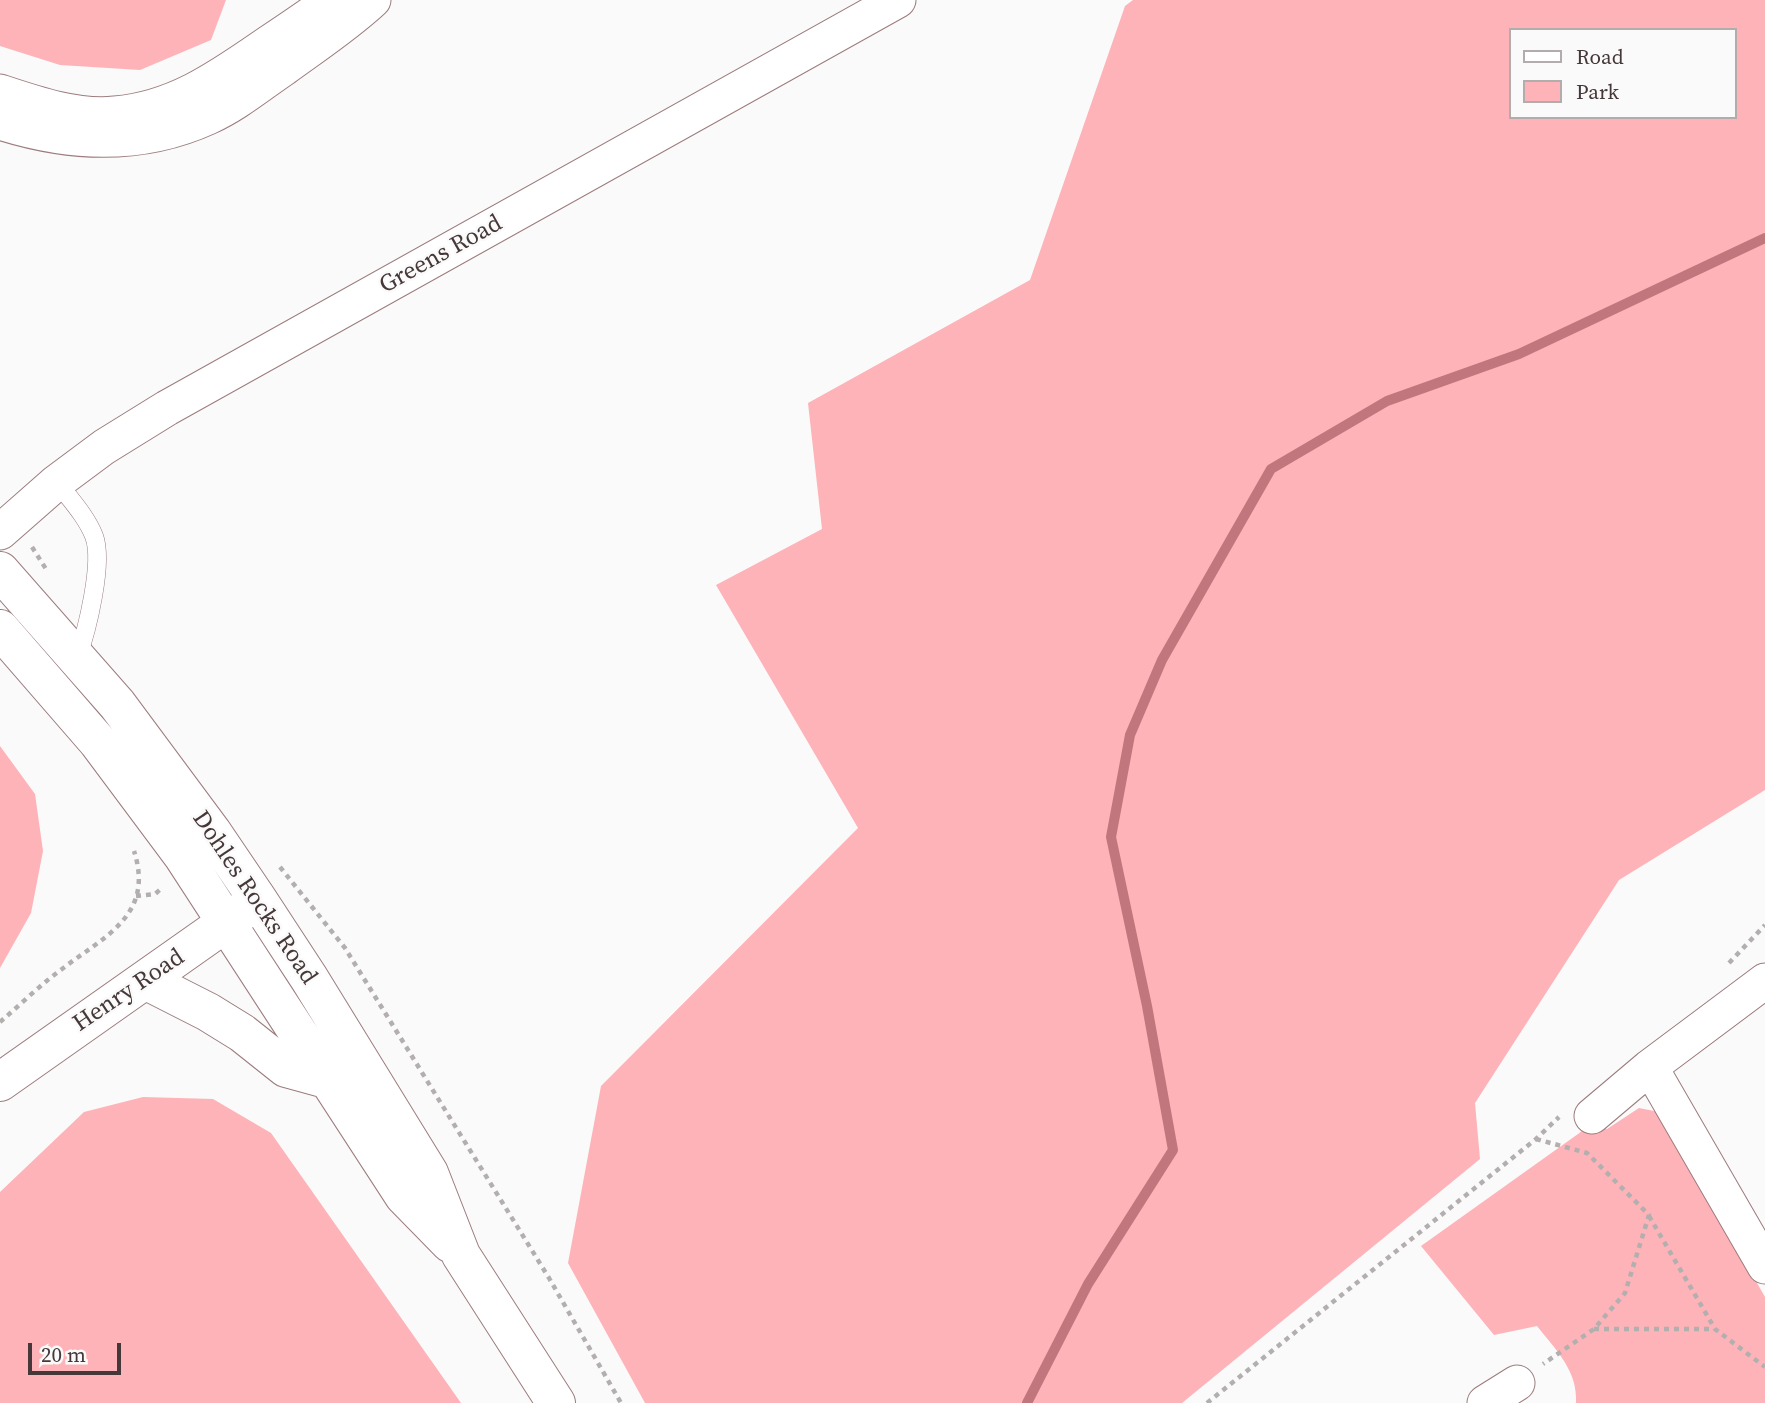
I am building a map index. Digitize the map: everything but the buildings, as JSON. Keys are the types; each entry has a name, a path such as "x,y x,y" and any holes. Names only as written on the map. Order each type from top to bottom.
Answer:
{"main road":[{"name":"Dohles Rocks Road","path":"0,572 117,704 258,900 429,1173 461,1255"},
{"name":"Dohles Rocks Road","path":"0,629 98,742 183,856 404,1196 461,1255 556,1403"},
{"name":"Henry Road","path":"0,1083 258,900"},
{"path":"145,980 208,1012 242,1033 286,1068 326,1079"}],"street":[{"path":"0,92 56,109 86,113 114,115 144,109 197,91 331,0"},
{"path":"0,122 29,131 81,140 160,134 210,116 235,102 335,32 373,0"},
{"name":"Greens Road","path":"0,532 57,482 104,447 167,408 898,0"},
{"path":"1579,1114 1650,1067 1765,981"},
{"path":"1650,1067 1765,1266"},
{"path":"1485,1403 1517,1382"}],"lane":[{"path":"57,482 87,522 97,548 86,635 77,658"}],"path":[{"path":"279,865 345,948 549,1278 621,1403"},
{"path":"0,1022 61,969 120,926 136,897 155,894 162,888"},
{"path":"1724,968 1765,925"},
{"path":"1206,1403 1536,1139 1579,1114"},
{"path":"1536,1139 1587,1153 1649,1215 1715,1329 1765,1367"},
{"path":"1517,1382 1594,1329 1625,1293 1649,1215"},
{"path":"1594,1329 1715,1329"}],"green space":[{"path":"0,0 226,0 211,40 140,70 60,65 0,46"},
{"path":"1133,0 1765,0 1765,790 1619,880 1475,1103 1480,1159 1182,1403 645,1403 568,1263 601,1086 858,828 716,585 822,529 808,403 1030,280 1125,6"},
{"path":"0,746 35,794 43,851 31,913 0,968"},
{"path":"143,1097 213,1099 271,1133 461,1403 0,1403 0,1192 84,1112"},
{"path":"1639,1108 1659,1112 1765,1297 1765,1403 1576,1403 1576,1391 1570,1371 1537,1326 1494,1335 1421,1246 1592,1124 1607,1129"}],"waterway":[{"path":"1027,1403 1088,1284 1173,1150 1147,1006 1111,837 1130,735 1162,660 1271,469 1387,401 1519,354 1765,238"}]}
